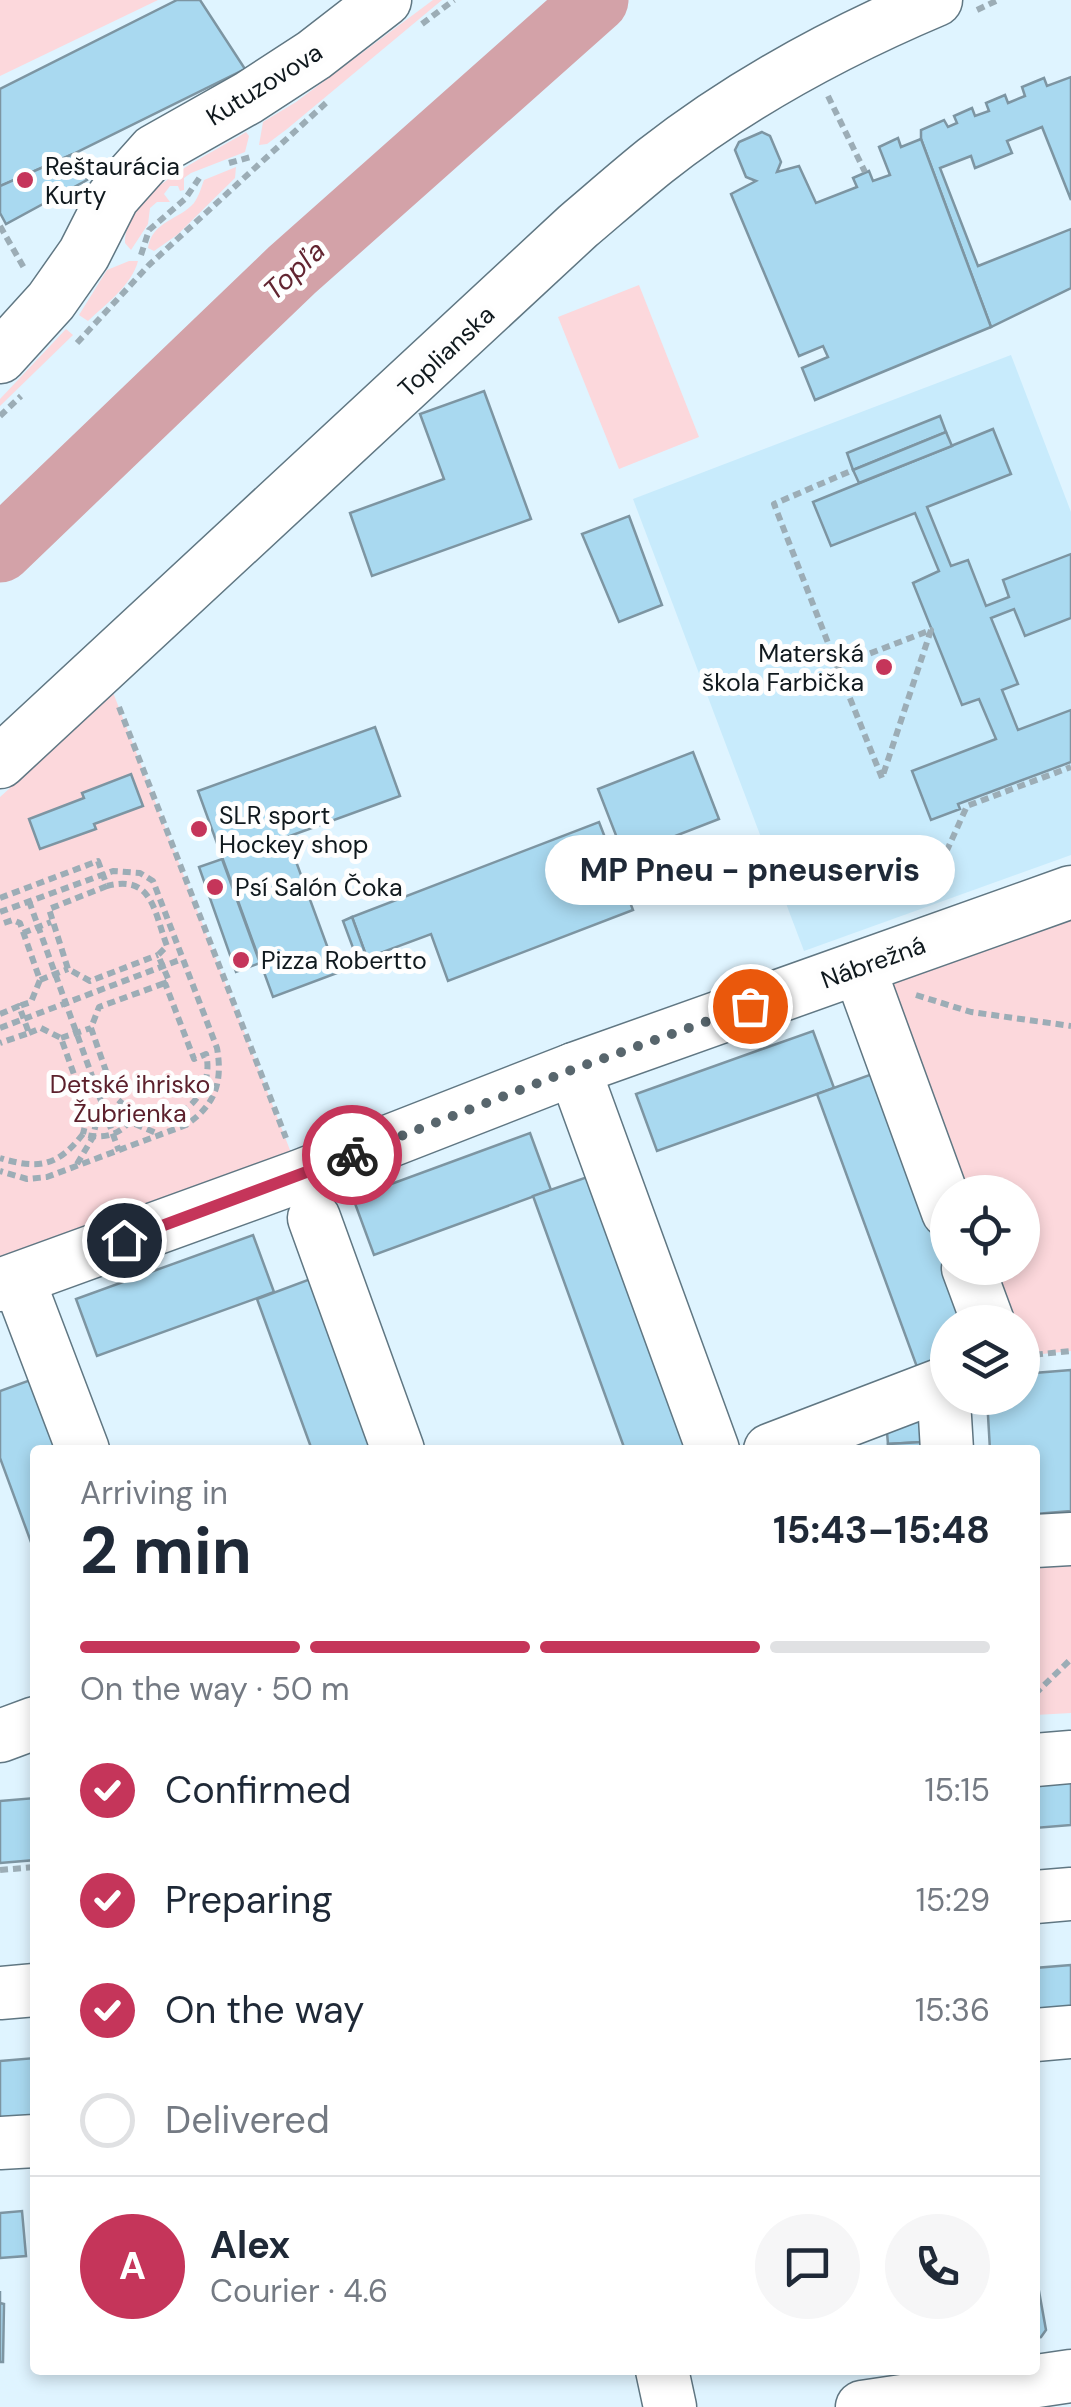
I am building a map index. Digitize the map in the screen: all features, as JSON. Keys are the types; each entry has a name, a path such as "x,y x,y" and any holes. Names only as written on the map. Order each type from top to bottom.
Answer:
{"street":[{"name":"Toplianska","path":"0,762 578,226 656,160 722,114 795,71 890,19 936,0"},
{"name":"Kutuzovova","path":"14,373 51,301 84,254 113,197 154,151 314,55 398,16"},
{"name":"Nábrežná","path":"9,1282 300,1176 574,1069 1071,892"},
{"path":"859,968 935,1175"},
{"path":"574,1069 711,1445"},
{"path":"314,1218 396,1445"},
{"path":"9,1282 80,1445"},
{"path":"783,1445 930,1390"},
{"path":"946,1415 947,1445"},
{"path":"1040,1541 1071,1538"},
{"path":"0,1736 30,1725"},
{"path":"1040,1760 1071,1757"},
{"path":"1040,1897 1071,1894"},
{"path":"0,1994 30,1991"},
{"path":"1040,2035 1071,2032"},
{"path":"0,2144 30,2141"},
{"path":"663,2375 670,2407"},
{"path":"862,2407 1022,2396 1071,2376"}],"path":[{"path":"398,16 454,0"},
{"path":"821,82 866,172"},
{"path":"72,348 149,265 328,101"},
{"path":"222,165 252,157"},
{"path":"149,265 141,255 149,230 212,169"},
{"path":"0,226 32,280"},
{"path":"0,416 14,373"},
{"path":"837,666 931,630 882,778 837,666 774,504 853,470"},
{"path":"116,700 291,1152"},
{"path":"925,899 967,806 1071,767"},
{"path":"0,898 98,860 107,886"},
{"path":"0,1014 31,1002 40,980 17,920 2,924 0,911 103,874 140,872 153,881 218,1048 220,1066 216,1088 205,1112 186,1126 47,1177 26,1179 0,1171"},
{"path":"40,980 68,970 90,981 158,955 167,946 144,889 131,883 107,886 52,906 48,914 68,970"},
{"path":"29,901 119,1150"},
{"path":"23,933 51,922"},
{"path":"158,955 168,981 98,1007 91,1028 115,1097 132,1118 148,1121 176,1116 196,1100 205,1078 206,1054 194,1059 165,983"},
{"path":"0,1028 182,959"},
{"path":"101,977 111,1002"},
{"path":"909,991 924,1000 970,1012 1071,1026"},
{"path":"19,1006 29,1033"},
{"path":"0,1043 41,1028 61,1038 91,1028"},
{"path":"0,1158 40,1166 63,1156 83,1134 86,1108 61,1038"},
{"path":"100,1105 163,1135"},
{"path":"76,1166 93,1137 100,1105"},
{"path":"83,1134 99,1138 112,1134 132,1118"},
{"path":"1040,1354 1071,1351"},
{"path":"1040,1689 1071,1659"},
{"path":"0,1870 30,1867"}],"shaded area":[{"name":"Materská škola Farbička","path":"1011,355 1071,512 1071,855 804,951 633,499"}],"green space":[{"path":"0,0 158,0 0,76"},
{"path":"433,0 442,0 287,129 267,144 259,145 263,122"},
{"path":"246,132 249,136 245,152 191,173 184,178 184,190 170,186 164,194 170,202 157,202 150,208 148,224 131,250 125,243 129,224 153,191"},
{"path":"236,167 235,178 177,235 154,251 148,248 160,226 194,203 204,180"},
{"path":"138,261 117,294 88,321 79,315 107,270"},
{"path":"639,285 699,437 619,469 558,317"},
{"path":"66,329 73,335 0,406 0,399"},
{"name":"Detské ihrisko Žubrienka","path":"109,682 300,1176 0,1285 0,797 10,788 12,772"},
{"path":"1071,892 1071,1351 1040,1354 1040,1305 982,1305 974,1285 1040,1285 1040,1175 941,1175 859,968"},
{"path":"1071,1543 1071,1713 1040,1715 1040,1544"}],"building":[{"path":"177,0 200,0 245,69 0,186 0,89"},
{"path":"1071,77 1071,200 1042,127 1007,141 1012,153 975,168 971,156 940,168 978,266 1071,229 1071,288 991,327 921,139 921,130 944,120 948,127 957,123 954,116 972,108 975,116 989,111 986,103 1005,95 1008,103 1025,96 1022,87 1044,78 1047,86"},
{"path":"762,132 770,136 781,162 777,172 799,166 816,203 857,187 853,178 869,171 873,181 890,175 879,147 898,138 901,147 921,139 991,327 815,400 802,368 828,357 823,346 799,356 731,194 756,181 746,177 735,150 739,142"},
{"path":"73,154 87,180 6,224 0,213 0,186"},
{"path":"484,391 531,519 372,576 350,513 444,479 420,414"},
{"path":"940,416 946,432 853,470 847,453"},
{"path":"993,429 1011,474 927,507 951,566 968,560 986,606 1009,597 1003,580 1071,554 1071,618 1025,636 1014,609 991,618 1018,684 1002,690 1018,730 1071,710 1071,762 958,804 960,809 931,820 912,771 996,739 979,699 962,705 913,583 939,571 915,513 831,546 813,502"},
{"path":"946,432 952,446 859,483 853,470"},
{"path":"629,516 662,605 619,622 582,534"},
{"path":"375,727 400,796 287,837 337,973 273,997 198,791"},
{"path":"693,752 719,819 624,856 598,789"},
{"path":"131,774 143,806 94,824 96,829 40,849 29,819"},
{"path":"599,822 633,910 448,981 431,934 367,958 352,917"},
{"path":"222,859 260,963 236,972 199,867"},
{"path":"352,917 371,969 362,972 343,921"},
{"path":"813,1031 834,1088 657,1151 636,1094"},
{"path":"875,1073 930,1222 930,1285 953,1285 961,1305 930,1305 930,1375 921,1378 817,1094"},
{"path":"530,1133 551,1190 374,1255 353,1198"},
{"path":"593,1175 690,1445 623,1445 533,1196"},
{"path":"253,1235 274,1292 97,1356 76,1299"},
{"path":"313,1278 374,1445 310,1445 257,1299"},
{"path":"1071,1370 1071,1511 1040,1514 1040,1445 990,1445 988,1415 1040,1415 1040,1373"},
{"path":"36,1378 61,1445 30,1445 30,1539 0,1458 0,1391"},
{"path":"886,1421 921,1422 922,1442 888,1444"},
{"path":"922,1442 922,1445 888,1445"},
{"path":"1071,1773 1071,1825 1040,1828 1040,1776"},
{"path":"30,1798 30,1860 0,1863 0,1801"},
{"path":"1071,1965 1071,2016 1040,2019 1040,1968"},
{"path":"30,2058 30,2119 0,2122 0,2061"},
{"path":"22,2211 26,2256 0,2258 0,2213"},
{"path":"1040,2297 1046,2330 1040,2337"},
{"path":"0,2303 4,2304 3,2362 0,2362"}],"waterway":[{"name":"Topľa","path":"0,550 292,270 596,0"}],"way so far":[{"path":"352,1155 750,1006"}],"place":[{"name":"Reštaurácia Kurty","path":"25,180"},
{"name":"Materská škola Farbička","path":"884,667"},
{"name":"SLR sport Hockey shop","path":"199,829"},
{"name":"Psí Salón Čoka","path":"215,887"},
{"name":"Pizza Robertto","path":"241,960"},
{"name":"MP Pneu - pneuservis","path":"750,1006"}],"route":[{"path":"124,1240 352,1155"}]}
